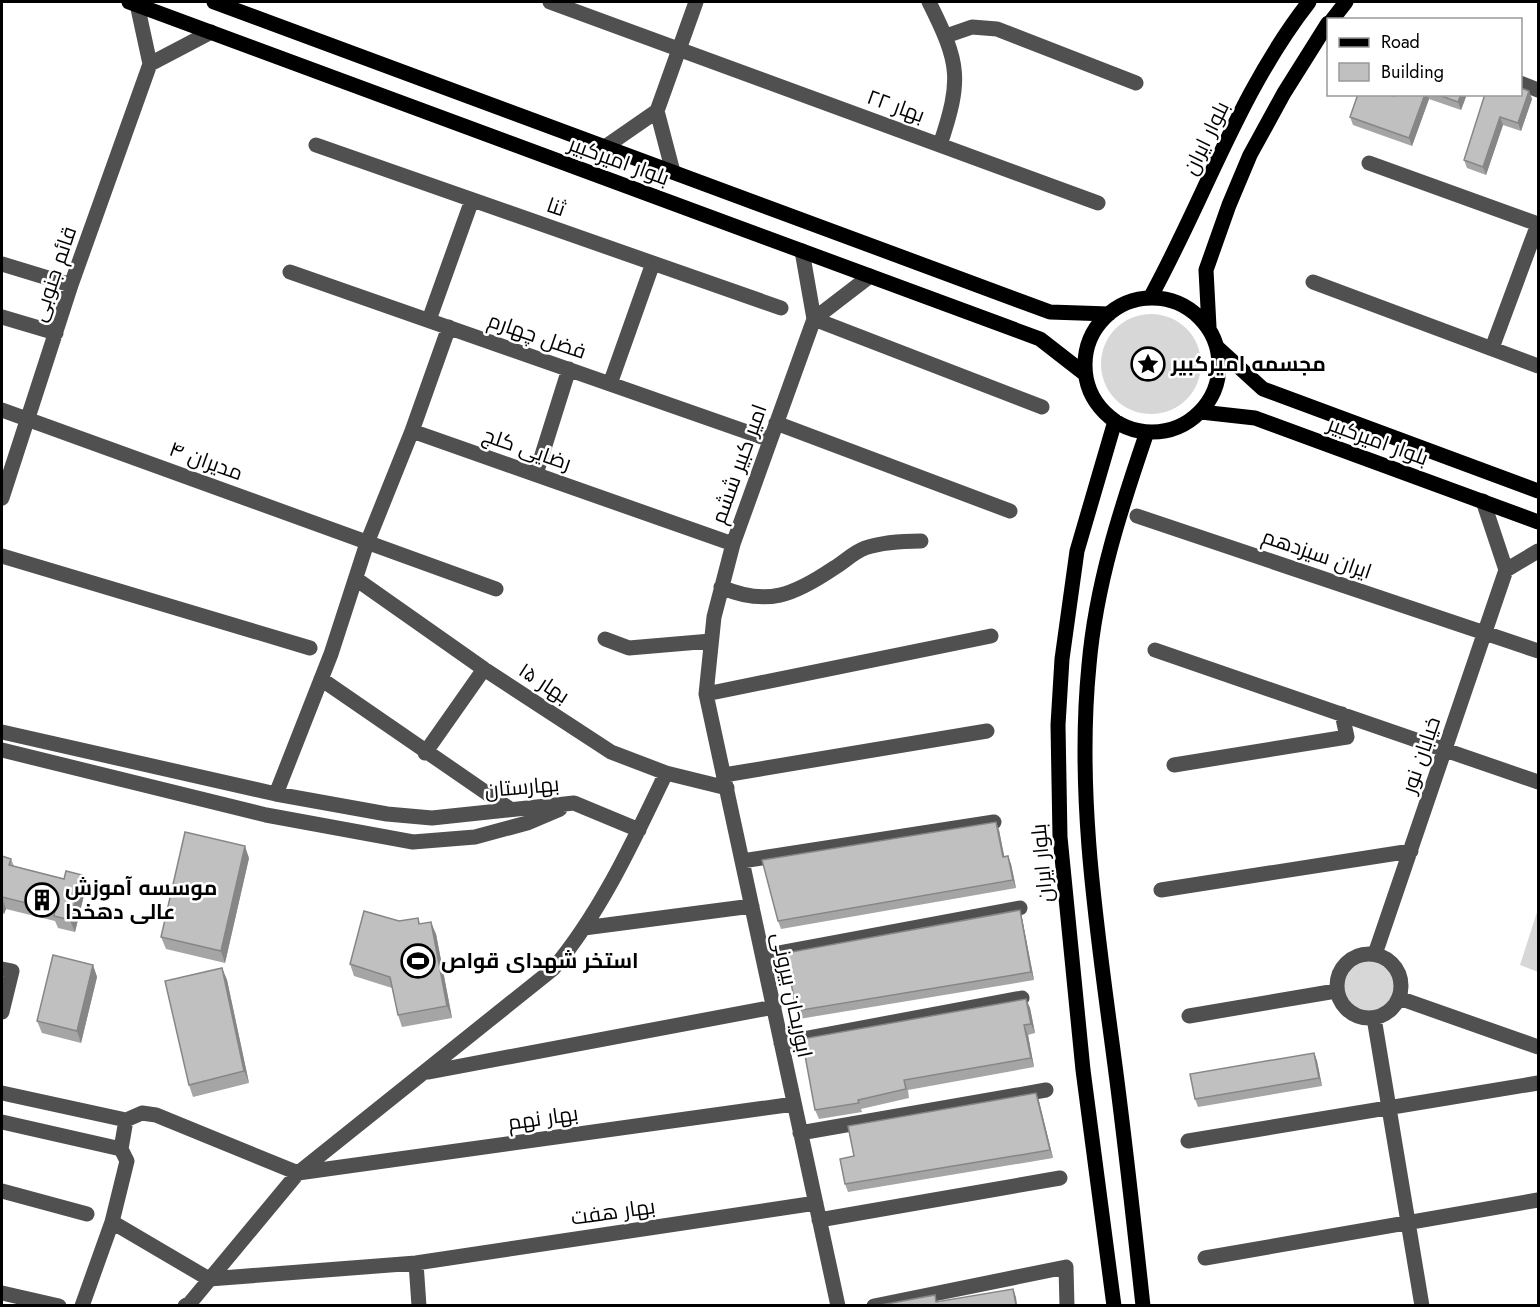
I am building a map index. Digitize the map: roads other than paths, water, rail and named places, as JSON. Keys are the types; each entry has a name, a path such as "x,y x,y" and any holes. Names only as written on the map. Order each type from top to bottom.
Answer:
{"main road":[{"path":"1334,18 1346,2"},
{"name":"بلوار امیرکبیر","path":"133,3 1040,339 1085,374"},
{"name":"بلوار امیرکبیر","path":"220,3 1050,312 1109,314"},
{"name":"بلوار ایران","path":"1150,298 1173,255 1225,142 1305,5"},
{"path":"1209,327 1193,311 1173,301 1150,298 1128,302 1109,314 1094,331 1086,352 1085,374 1091,393 1101,409 1115,421 1147,432 1176,428 1201,412 1214,393 1220,371 1218,348 1209,327 1206,270 1228,205 1262,134 1327,26"},
{"name":"بلوار امیرکبیر","path":"1218,348 1263,389 1539,491"},
{"name":"بلوار امیرکبیر","path":"1201,412 1255,418 1539,522"},
{"name":"بلوار ایران","path":"1114,1305 1083,1070 1060,837 1058,724 1062,659 1077,551 1115,421"},
{"path":"1143,1305 1093,885 1085,724 1089,664 1099,597 1116,524 1147,432"}],"street":[{"name":"بهار ۲۲","path":"550,2 1098,203"},
{"path":"673,172 657,111 696,2"},
{"path":"929,2 946,36 956,73 954,105 940,145"},
{"path":"133,3 150,64 212,32"},
{"path":"946,36 972,27 997,29 1136,83"},
{"name":"قائم جنوبی","path":"2,498 71,285 150,64"},
{"path":"1522,83 1539,90"},
{"path":"605,147 657,111"},
{"name":"ثنا","path":"316,145 781,308"},
{"path":"1369,163 1538,224 1492,348"},
{"path":"429,320 472,200"},
{"path":"802,251 814,319"},
{"path":"610,384 653,263"},
{"path":"2,264 71,285"},
{"name":"فضل چهارم","path":"290,272 770,440"},
{"path":"814,319 870,276"},
{"path":"1313,282 1539,366"},
{"path":"2,317 56,333"},
{"path":"814,319 1042,407"},
{"name":"امیر کبیر ششم","path":"706,694 711,641 733,543 814,319"},
{"path":"276,794 321,680 367,543 412,431 448,327"},
{"path":"536,474 569,369"},
{"name":"مدیران ۴","path":"2,410 496,589"},
{"path":"776,423 1010,511"},
{"name":"رضایی کلج","path":"412,431 733,543"},
{"path":"1483,501 1506,570 1539,551"},
{"name":"ایران سیزدهم","path":"1137,516 1539,651"},
{"path":"722,587 743,596 777,597 794,592 823,576 863,548 894,541 921,541"},
{"path":"2,556 310,648"},
{"name":"خیابان نور","path":"1376,954 1506,570"},
{"name":"بهار ۱۵","path":"356,579 484,669 611,752 666,773 725,782"},
{"path":"706,694 991,636"},
{"path":"605,639 629,648 711,641"},
{"path":"1155,650 1539,782"},
{"path":"425,753 484,669"},
{"path":"321,680 510,809"},
{"name":"ابوریحان بیرونی","path":"706,694 838,1305"},
{"path":"1174,765 1347,737 1342,714"},
{"path":"725,782 987,731"},
{"name":"بهارستان","path":"2,732 276,794 387,814 432,818 574,803"},
{"name":"بهارستان","path":"2,750 266,815 413,842 475,837 527,823 574,803"},
{"path":"185,1305 190,1304 298,1173 426,1073 553,969 584,928 639,831 666,773"},
{"path":"574,803 639,831"},
{"path":"742,861 994,822"},
{"path":"1161,890 1411,851"},
{"path":"584,928 752,906"},
{"path":"763,956 1020,908"},
{"path":"1376,954 1394,966 1401,987 1399,998 1393,1008 1374,1018 1354,1015 1340,1001 1336,991 1336,981 1346,962 1355,957 1376,954"},
{"path":"2,969 12,971 2,1012"},
{"path":"1189,1016 1336,991"},
{"path":"781,1043 1022,998"},
{"path":"1399,998 1539,1047"},
{"path":"426,1073 774,1007"},
{"path":"1374,1018 1422,1305"},
{"path":"1188,1141 1539,1083"},
{"path":"801,1133 1046,1089"},
{"path":"2,1093 126,1120 142,1113 156,1115 298,1173"},
{"name":"بهار نهم","path":"298,1173 794,1104"},
{"path":"82,1305 111,1221 127,1161 121,1149 126,1120"},
{"path":"2,1122 121,1149"},
{"path":"819,1220 1060,1178"},
{"path":"2,1191 87,1214"},
{"path":"1205,1258 1539,1200"},
{"name":"بهار هفت","path":"209,1279 416,1263 816,1203"},
{"path":"111,1221 209,1279"},
{"path":"416,1263 419,1305"},
{"path":"874,1305 1066,1267 1067,1305"},
{"path":"2,1293 59,1305"}],"place":[{"name":"مجسمه امیرکبیر","path":"1148,364"},
{"name":"موسسه آموزش عالی دهخدا","path":"42,900"},
{"name":"استخر شهدای قواص","path":"418,961"}]}
